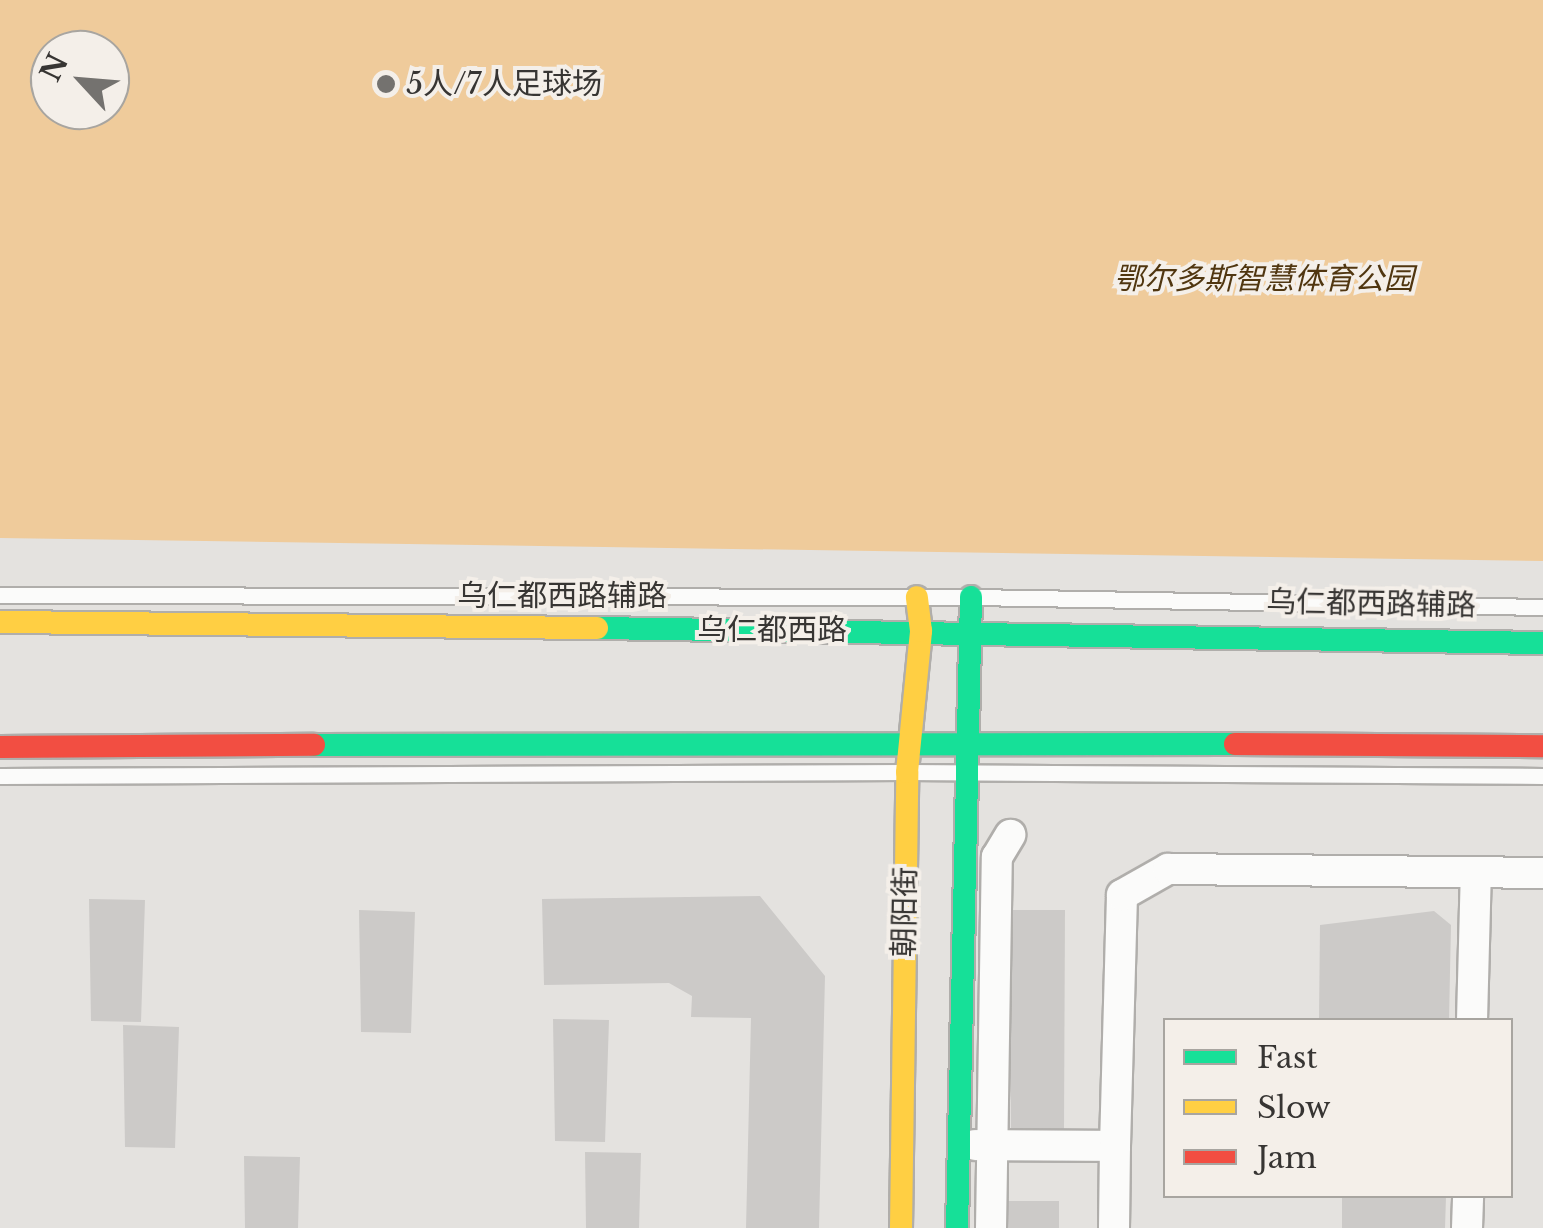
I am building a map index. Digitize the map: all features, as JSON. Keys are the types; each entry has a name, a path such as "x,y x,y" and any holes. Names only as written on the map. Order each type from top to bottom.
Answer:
{"main road":[{"name":"朝阳街","path":"901,1228 907,772 920,631 918,597"},
{"name":"朝阳街","path":"957,1228 971,597"},
{"name":"乌仁都西路","path":"0,622 920,631 1543,643"},
{"path":"0,747 909,742 1543,746"}],"street":[{"path":"991,1228 997,857 1010,835"},
{"path":"1114,1228 1122,895 1168,868 1543,873"},
{"path":"1472,1018 1476,872"},
{"path":"958,1145 1115,1146"},
{"path":"1467,1228 1468,1198"}],"lane":[{"name":"乌仁都西路辅路","path":"0,595 971,597 1543,606"},
{"path":"0,776 907,772 1543,776"}],"green space":[{"name":"鄂尔多斯智慧体育公园","path":"0,0 1543,0 1543,561 0,538"}],"building":[{"path":"760,896 825,976 819,1228 746,1228 751,1018 691,1017 692,996 669,983 544,985 542,899"},
{"path":"89,899 145,900 141,1022 91,1021"},
{"path":"359,910 415,912 411,1033 361,1032"},
{"path":"1009,910 1065,910 1064,1129 1011,1130"},
{"path":"1434,911 1451,925 1449,1018 1319,1018 1320,925"},
{"path":"553,1019 609,1020 605,1142 555,1141"},
{"path":"123,1025 179,1027 175,1148 125,1147"},
{"path":"585,1152 641,1153 639,1228 586,1228"},
{"path":"244,1156 300,1157 298,1228 245,1228"},
{"path":"1342,1198 1446,1198 1445,1228 1342,1228"},
{"path":"1003,1201 1059,1201 1059,1228 1003,1228"}],"traffic: fast":[{"path":"957,1228 971,597"},
{"path":"597,628 1543,643"},
{"path":"314,745 1235,744"}],"traffic: slow":[{"path":"901,1228 907,772 921,631 917,597"},
{"path":"0,622 597,628"}],"traffic: jam":[{"path":"1235,744 1543,746"},
{"path":"0,747 314,745"}],"place":[{"name":"5人/7人足球场","path":"386,84"}]}
